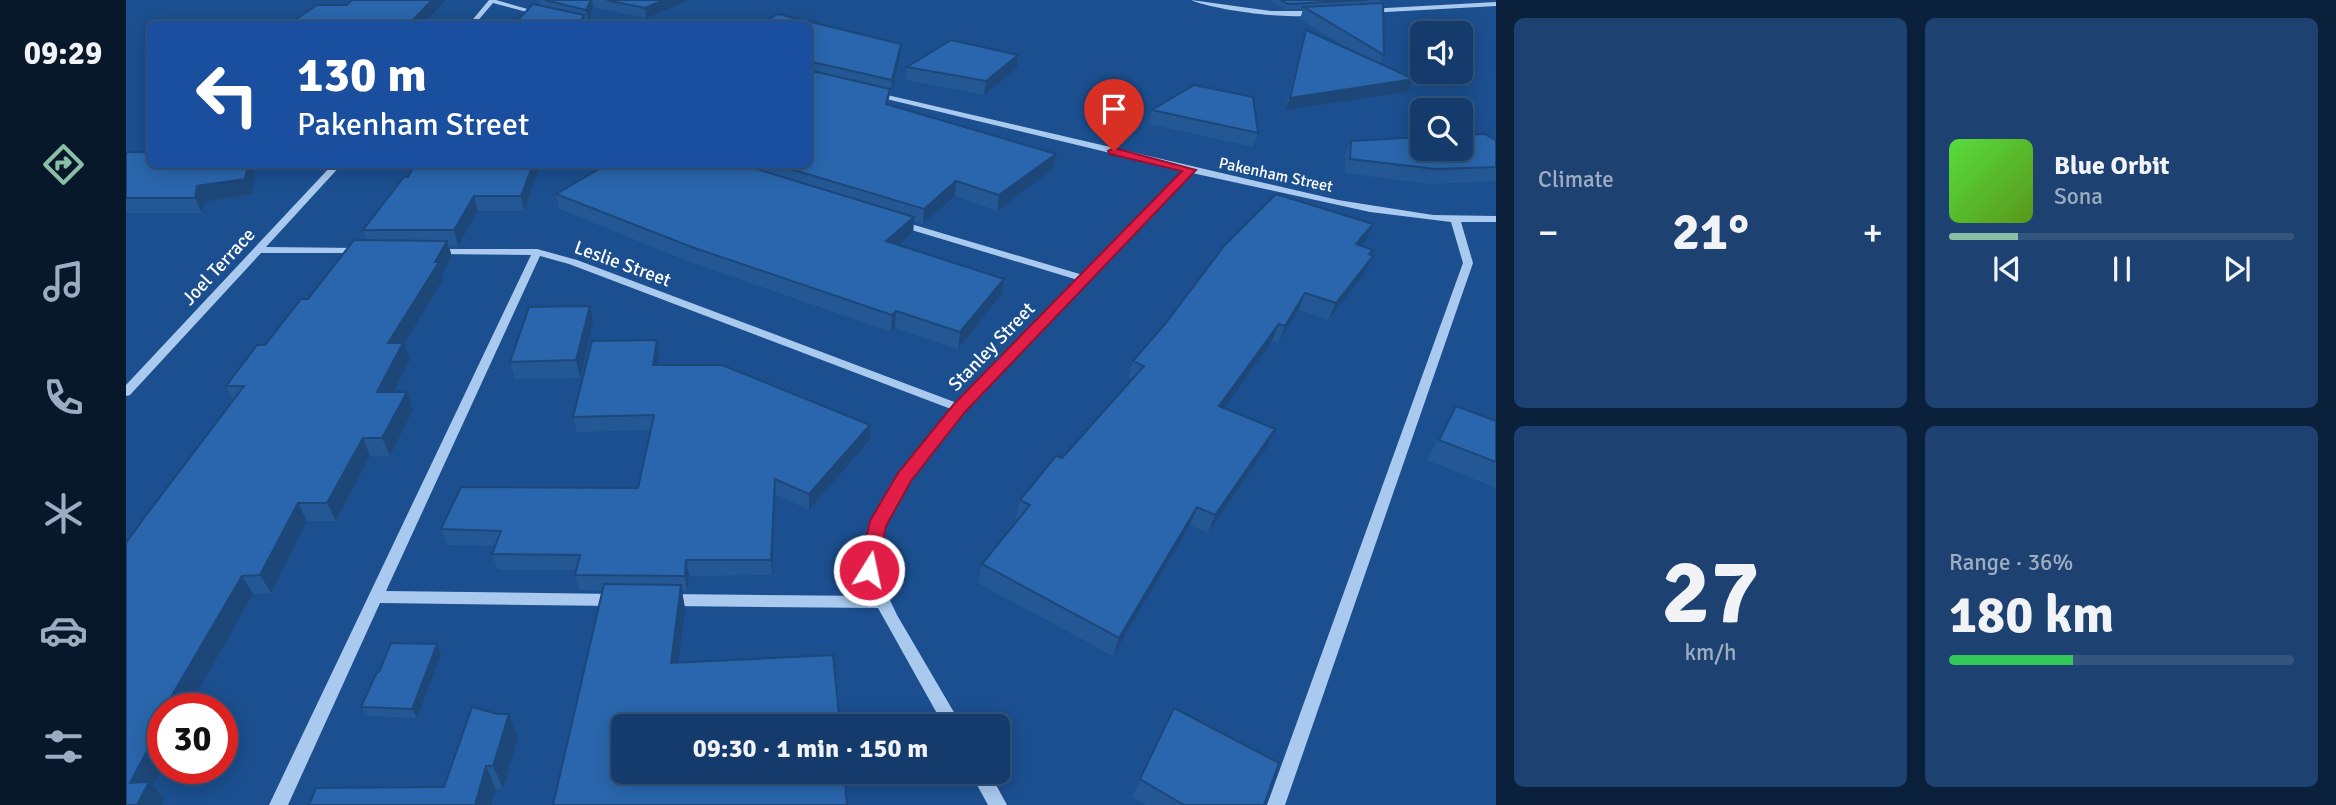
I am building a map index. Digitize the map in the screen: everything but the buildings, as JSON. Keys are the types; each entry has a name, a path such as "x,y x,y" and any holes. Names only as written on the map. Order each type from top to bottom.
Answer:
{"street":[{"path":"1194,0 1248,12 1284,15 1326,13"},
{"path":"1229,0 1248,12"},
{"path":"1391,0 1408,9"},
{"path":"475,21 492,1 551,16"},
{"path":"1353,11 1496,4"},
{"name":"Pakenham Street","path":"861,90 1321,199 1409,216 1456,221 1496,219"},
{"name":"Joel Terrace","path":"126,392 334,168"},
{"name":"Stanley Street","path":"946,714 883,602 869,570 877,526 904,478 959,408 1190,170"},
{"path":"888,220 1085,279"},
{"path":"1276,805 1468,263 1456,221"},
{"path":"256,250 375,251"},
{"name":"Leslie Street","path":"428,251 537,252 573,262 959,408"},
{"path":"278,805 537,252"},
{"path":"375,597 883,602"},
{"path":"986,784 998,805"}],"route":[{"path":"869,570 877,526 904,478 959,408 1190,170 1114,151"}]}
